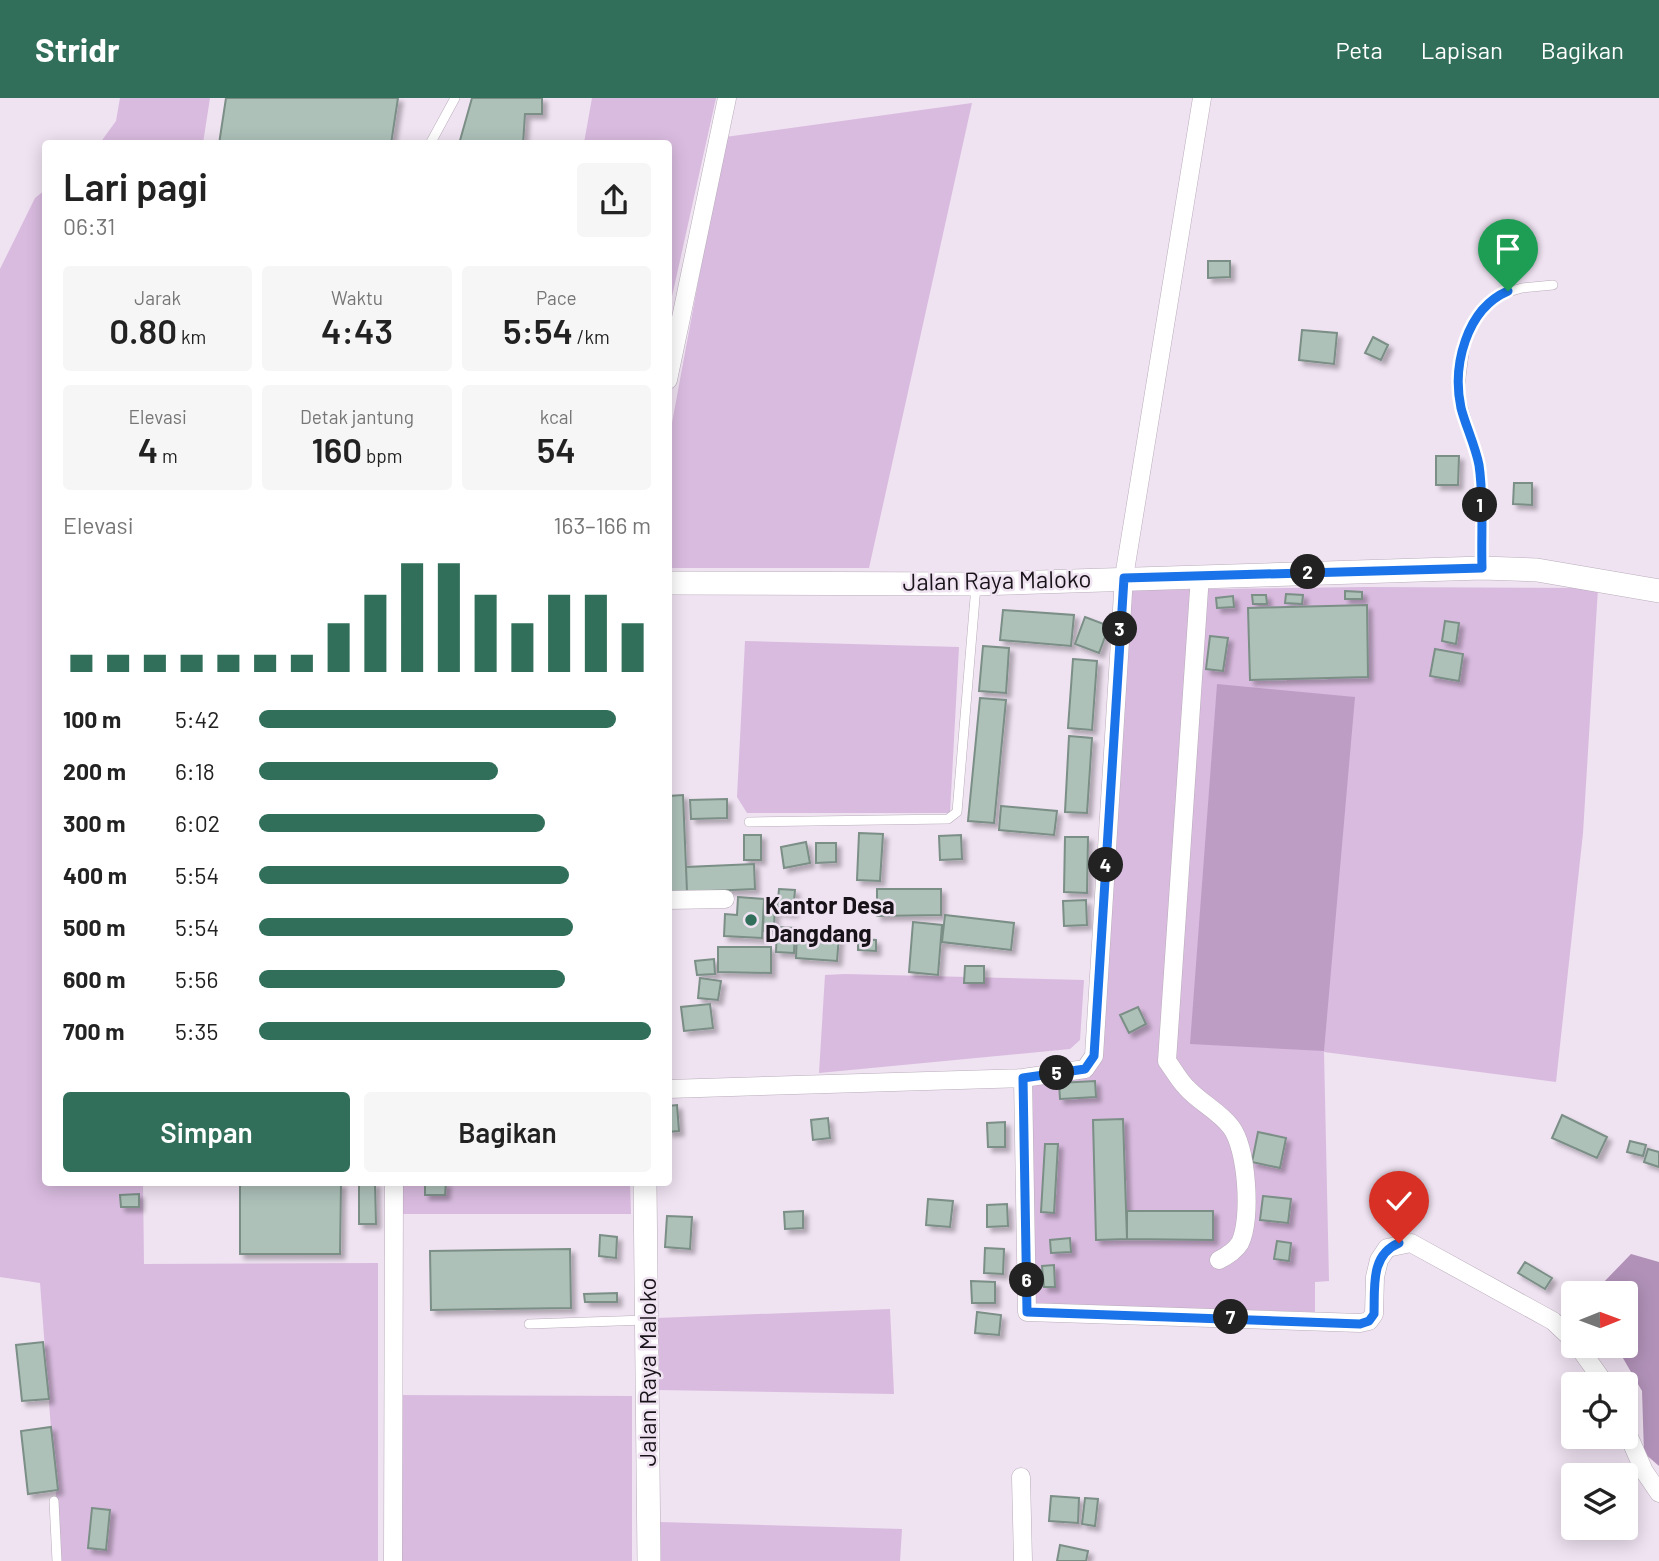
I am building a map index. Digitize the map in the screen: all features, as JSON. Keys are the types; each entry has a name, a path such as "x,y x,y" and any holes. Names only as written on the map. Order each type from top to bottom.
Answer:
{"street":[{"path":"672,361 726,98"},
{"path":"672,1089 1023,1078 1085,1069 1094,1056 1124,578 1202,98"},
{"name":"Jalan Raya Maloko","path":"672,583 976,584 1482,568 1537,570 1659,591"},
{"path":"1200,575 1167,1061 1185,1086 1230,1125 1241,1147 1244,1228 1239,1243 1231,1254 1219,1260"},
{"path":"672,900 724,899"},
{"path":"1023,1078 1027,1312 1360,1324 1369,1321 1374,1314 1379,1261 1387,1248 1411,1243 1553,1321 1561,1329"},
{"path":"393,1561 394,1186"},
{"name":"Jalan Raya Maloko","path":"645,1186 649,1561"},
{"path":"1634,1449 1644,1471 1659,1493"},
{"path":"1021,1477 1023,1561"}],"lane":[{"path":"432,140 455,98"},
{"path":"1482,568 1479,464 1459,393 1466,337 1479,313 1498,295 1522,288 1553,285"},
{"path":"749,822 948,819 957,812 976,584"},
{"path":"529,1324 648,1320"},
{"path":"54,1502 57,1561"}],"shaded area":[{"path":"120,98 210,98 203,140 102,140 116,121"},
{"path":"592,98 716,98 672,296 672,140 585,140"},
{"path":"972,103 869,568 672,568 672,423 725,137"},
{"path":"42,192 42,1186 143,1186 144,1264 378,1263 378,1561 61,1561 40,1283 0,1277 0,269 35,198"},
{"path":"1598,588 1583,833 1556,1082 1324,1052 1329,1281 1315,1282 1315,1312 1027,1304 1029,1072 1096,1067 1131,590"},
{"path":"745,641 959,647 950,813 747,813 737,797"},
{"path":"1217,684 1355,697 1324,1051 1190,1044"},
{"path":"825,975 1084,980 1080,1040 1070,1049 819,1073"},
{"path":"392,1186 630,1186 631,1214 392,1214"},
{"path":"1631,1254 1659,1262 1659,1466 1644,1453 1642,1391 1638,1384 1638,1372 1631,1372 1623,1358 1638,1358 1638,1281 1605,1281"},
{"path":"890,1309 894,1394 658,1390 657,1318"},
{"path":"393,1395 632,1396 632,1561 393,1561"},
{"path":"659,1522 902,1529 900,1561 659,1561"}],"building":[{"path":"226,98 398,98 392,140 220,140"},
{"path":"472,98 542,98 542,114 525,114 523,140 460,140"},
{"path":"1208,261 1230,261 1230,277 1208,278"},
{"path":"1302,330 1337,333 1334,364 1299,360"},
{"path":"1373,337 1388,345 1381,360 1365,353"},
{"path":"1436,456 1459,456 1458,485 1436,485"},
{"path":"1514,483 1532,483 1532,505 1513,504"},
{"path":"1345,591 1362,592 1362,599 1345,599"},
{"path":"1286,594 1303,595 1302,604 1285,603"},
{"path":"1252,595 1266,595 1267,604 1253,604"},
{"path":"1233,596 1234,607 1217,608 1216,598"},
{"path":"1367,605 1368,677 1250,680 1248,608"},
{"path":"1003,610 1074,615 1071,646 1000,640"},
{"path":"1085,617 1109,626 1099,653 1075,644"},
{"path":"1445,621 1459,623 1456,644 1442,641"},
{"path":"1210,636 1228,638 1223,671 1206,669"},
{"path":"983,646 1009,648 1006,693 979,691"},
{"path":"1435,649 1463,654 1459,681 1430,676"},
{"path":"1073,659 1097,661 1092,730 1068,728"},
{"path":"980,698 1006,700 994,823 968,821"},
{"path":"1069,736 1092,738 1087,813 1065,812"},
{"path":"683,795 687,892 672,893 672,796"},
{"path":"727,799 727,818 691,819 690,800"},
{"path":"1001,806 1057,811 1054,835 999,830"},
{"path":"859,833 883,834 880,881 857,880"},
{"path":"744,835 761,835 761,860 744,860"},
{"path":"961,835 962,859 940,860 939,836"},
{"path":"1065,837 1088,837 1087,893 1064,892"},
{"path":"806,842 810,863 784,868 781,847"},
{"path":"816,843 836,843 836,862 816,863"},
{"path":"754,864 755,889 687,892 686,867"},
{"path":"779,889 795,890 793,913 777,911"},
{"path":"877,889 941,889 941,915 877,916"},
{"path":"738,897 764,899 762,938 724,936 725,914 737,915"},
{"path":"764,899 775,899 774,931 763,931"},
{"path":"1086,900 1087,925 1064,926 1063,901"},
{"path":"945,915 1014,923 1011,950 942,942"},
{"path":"913,922 942,925 938,975 909,972"},
{"path":"777,927 795,928 794,953 776,952"},
{"path":"797,933 839,935 837,961 796,958"},
{"path":"858,939 876,940 876,951 858,950"},
{"path":"718,947 771,947 771,973 718,972"},
{"path":"714,959 715,974 697,975 695,961"},
{"path":"965,966 984,966 984,983 964,983"},
{"path":"700,978 721,981 718,1000 698,998"},
{"path":"710,1004 713,1028 684,1031 681,1007"},
{"path":"1138,1007 1146,1024 1129,1033 1120,1015"},
{"path":"1095,1081 1096,1097 1060,1099 1059,1083"},
{"path":"677,1105 679,1131 672,1132 672,1106"},
{"path":"1562,1115 1607,1137 1597,1158 1552,1138"},
{"path":"828,1118 830,1138 813,1140 811,1120"},
{"path":"1123,1119 1127,1239 1096,1240 1093,1120"},
{"path":"1005,1122 1005,1147 988,1147 987,1123"},
{"path":"1258,1132 1286,1138 1280,1168 1252,1162"},
{"path":"1630,1141 1646,1145 1643,1156 1627,1152"},
{"path":"1045,1144 1058,1144 1054,1213 1041,1212"},
{"path":"1648,1149 1659,1152 1659,1167 1644,1162"},
{"path":"240,1186 341,1186 340,1254 240,1254"},
{"path":"359,1186 375,1186 376,1224 359,1224"},
{"path":"425,1186 446,1186 445,1195 425,1195"},
{"path":"139,1194 139,1207 121,1207 120,1195"},
{"path":"1263,1196 1291,1199 1288,1223 1260,1220"},
{"path":"928,1199 953,1201 950,1227 926,1225"},
{"path":"1007,1204 1008,1226 987,1227 987,1205"},
{"path":"803,1211 803,1228 785,1229 784,1212"},
{"path":"1127,1211 1213,1211 1213,1240 1127,1239"},
{"path":"667,1216 692,1217 690,1249 665,1247"},
{"path":"600,1235 617,1237 616,1258 599,1256"},
{"path":"1070,1238 1071,1252 1051,1253 1050,1240"},
{"path":"1277,1241 1291,1243 1289,1261 1274,1259"},
{"path":"985,1248 1004,1249 1003,1274 984,1273"},
{"path":"570,1249 571,1308 431,1310 430,1251"},
{"path":"1525,1262 1552,1278 1545,1289 1518,1273"},
{"path":"1054,1265 1055,1287 1044,1287 1042,1266"},
{"path":"971,1281 995,1282 995,1303 972,1303"},
{"path":"617,1293 617,1302 585,1302 584,1294"},
{"path":"977,1312 1001,1315 999,1335 975,1333"},
{"path":"43,1342 49,1399 22,1401 16,1345"},
{"path":"51,1427 58,1490 28,1494 21,1431"},
{"path":"1051,1496 1079,1498 1078,1523 1049,1521"},
{"path":"1085,1498 1098,1499 1095,1526 1082,1524"},
{"path":"92,1508 110,1510 106,1550 88,1548"},
{"path":"1060,1545 1088,1551 1086,1561 1057,1561"}],"place":[{"name":"Kantor Desa Dangdang","path":"751,920"}],"route":[{"path":"1399,1243 1387,1248 1379,1261 1375,1277 1374,1314 1369,1321 1360,1324 1246,1317 1027,1312 1023,1078 1085,1069 1094,1056 1124,578 1482,568 1479,464 1461,405 1460,368 1471,324 1489,303 1508,291"}]}
